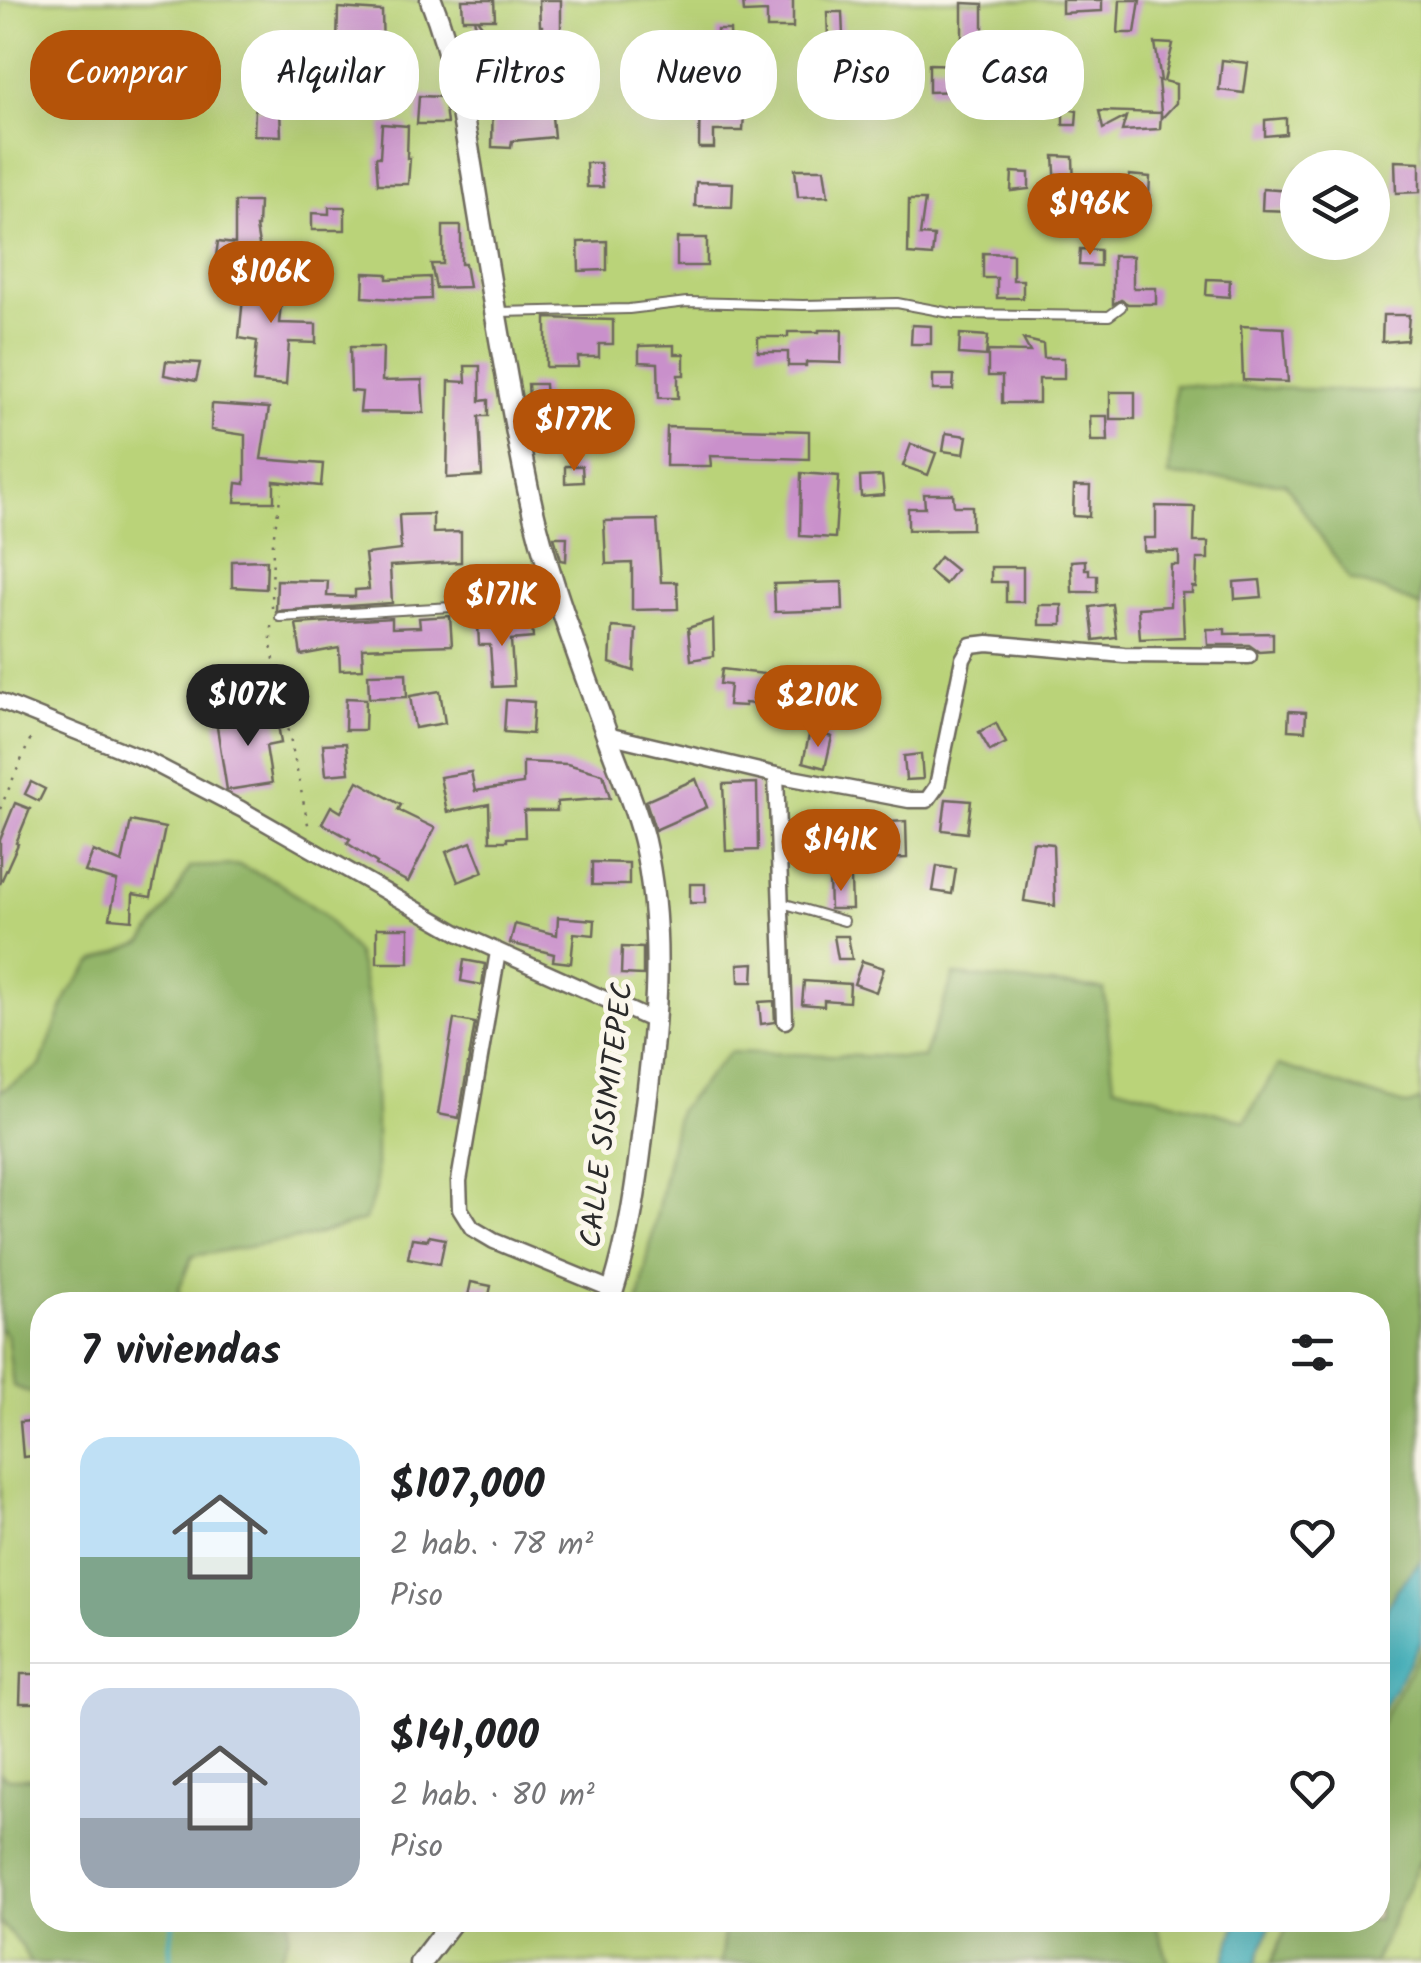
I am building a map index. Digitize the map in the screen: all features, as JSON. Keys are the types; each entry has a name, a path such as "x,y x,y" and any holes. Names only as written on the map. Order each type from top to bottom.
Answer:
{"street":[{"name":"CALLE SISIMITEPEC","path":"431,0 461,105 529,494 560,601 643,840 649,874 656,954 656,1022 634,1200 613,1292"},
{"path":"607,736 776,774 909,800 927,800 937,786 962,659 972,646 988,643 1124,655 1249,656"},
{"path":"0,702 147,760 458,933 656,1022"},
{"path":"776,774 785,1021"},
{"path":"498,952 459,1180 460,1209 472,1228 599,1292"},
{"path":"420,1963 444,1932"}],"lane":[{"path":"495,312 628,309 688,302 896,303 956,314 1108,316 1121,307"},
{"path":"280,617 560,601"},
{"path":"778,849 848,868"},
{"path":"782,902 844,921"}],"path":[{"path":"272,610 274,540 281,493"},
{"path":"272,627 271,644 314,850"},
{"path":"0,810 40,717"}],"green space":[{"path":"0,0 1421,0 1421,1963 0,1963"},
{"path":"1421,345 1421,607 1350,580 1285,483 1169,476 1175,385 1418,393"},
{"path":"239,865 276,881 322,913 357,954 372,1017 376,1189 365,1220 309,1237 192,1256 180,1292 30,1292 30,1392 13,1386 7,1336 0,1327 0,1092 40,1066 68,994 93,962 143,942 168,908 190,867"},
{"path":"954,975 1104,989 1114,1085 1245,1121 1278,1065 1408,1106 1421,1100 1421,1560 1390,1602 1390,1292 641,1292 678,1111 730,1052 923,1058"},
{"path":"1421,1651 1421,1858 1390,1927 1390,1706"},
{"path":"0,1773 7,1778 30,1778 30,1932 288,1932 279,1963 30,1963 0,1922"},
{"path":"724,1932 1158,1932 1169,1963 720,1963"},
{"path":"1284,1932 1388,1932 1374,1963 1272,1963"}],"water":[{"path":"1421,1560 1421,1642 1390,1696 1390,1602"},
{"path":"1234,1932 1268,1932 1257,1963 1225,1963"}],"building":[{"path":"462,0 494,0 495,19 477,19 485,30 477,30 474,19 463,19"},
{"path":"539,0 561,0 561,30 542,30"},
{"path":"743,0 793,0 793,28 767,28 767,12 744,13"},
{"path":"1062,0 1102,0 1102,11 1062,13"},
{"path":"1120,0 1140,0 1135,33 1118,33"},
{"path":"962,3 983,4 983,30 962,30"},
{"path":"338,8 382,11 382,30 337,30"},
{"path":"827,12 842,12 843,30 828,30"},
{"path":"1155,43 1173,44 1164,81 1176,84 1176,103 1162,118 1161,114 1160,129 1122,131 1126,117 1103,129 1099,111 1161,113"},
{"path":"1222,60 1248,63 1244,93 1219,90"},
{"path":"929,64 945,64 945,92 929,92"},
{"path":"419,96 439,97 439,120 447,120 447,124 417,124"},
{"path":"1286,118 1286,134 1265,136 1265,120"},
{"path":"255,120 280,120 281,136 254,135"},
{"path":"493,120 552,120 554,137 512,141 511,148 492,147"},
{"path":"699,120 744,120 743,131 714,131 714,148 699,148"},
{"path":"1063,120 1076,120 1076,125 1063,125"},
{"path":"382,124 408,126 408,184 378,184 376,157 380,157"},
{"path":"1054,156 1073,157 1074,188 1056,188"},
{"path":"1395,161 1420,162 1420,192 1396,193"},
{"path":"586,163 600,163 603,187 587,187"},
{"path":"795,169 824,169 828,196 798,197"},
{"path":"1012,172 1029,173 1029,189 1011,191"},
{"path":"1129,175 1150,177 1149,196 1129,193"},
{"path":"696,182 733,183 732,207 695,206"},
{"path":"1263,189 1280,190 1280,211 1262,210"},
{"path":"909,200 925,200 920,235 934,236 932,256 908,254"},
{"path":"235,202 259,202 256,227 260,251 216,256 218,242 235,244"},
{"path":"329,207 345,207 345,230 312,230 312,213 329,214"},
{"path":"443,226 461,226 461,264 465,264 469,287 436,288 431,264 443,264"},
{"path":"677,238 707,238 707,266 677,266"},
{"path":"607,241 607,270 579,271 578,242"},
{"path":"1080,249 1100,250 1100,266 1079,265"},
{"path":"983,253 1013,254 1013,280 1023,280 1023,298 997,298 997,278 983,278"},
{"path":"1113,256 1133,256 1133,288 1156,288 1156,304 1128,304 1121,300 1113,304"},
{"path":"257,263 287,265 279,323 316,324 316,343 289,342 286,385 253,382 257,341 239,338 243,298 255,299"},
{"path":"364,273 387,274 387,279 430,277 431,299 363,297"},
{"path":"1207,279 1230,280 1229,297 1206,295"},
{"path":"1383,315 1409,315 1407,340 1382,342"},
{"path":"546,318 613,320 613,344 599,344 599,357 578,357 578,367 546,367"},
{"path":"912,325 931,326 931,344 911,344"},
{"path":"1241,326 1284,328 1288,382 1243,380"},
{"path":"842,330 841,363 788,366 788,352 758,352 758,337 788,337 788,332"},
{"path":"960,334 988,336 986,356 959,354"},
{"path":"1023,339 1043,344 1044,358 1064,358 1064,379 1039,379 1039,403 1002,403 1002,376 988,376 988,351 1030,352"},
{"path":"674,345 674,354 684,354 684,375 678,375 678,398 659,398 658,363 639,362 639,346"},
{"path":"350,347 383,347 382,381 422,380 424,413 360,412 362,392 351,391"},
{"path":"166,361 200,363 196,381 164,375"},
{"path":"465,366 480,366 480,401 488,400 488,416 479,416 482,476 447,478 449,381 466,382"},
{"path":"933,375 954,375 953,390 933,390"},
{"path":"528,384 545,384 547,422 529,423 524,398 529,398"},
{"path":"1110,392 1135,392 1135,419 1110,419"},
{"path":"212,404 269,408 261,459 323,464 321,486 274,481 274,502 235,502 237,483 245,484 245,435 211,430"},
{"path":"1090,416 1107,416 1108,441 1091,441"},
{"path":"667,427 809,431 809,459 710,456 711,466 666,466"},
{"path":"946,433 967,436 964,454 943,451"},
{"path":"911,444 936,453 928,475 903,466"},
{"path":"565,466 582,466 583,482 565,483"},
{"path":"801,473 839,476 835,538 800,536"},
{"path":"882,476 884,495 861,497 860,477"},
{"path":"1074,486 1090,486 1089,517 1073,516"},
{"path":"924,494 953,494 954,506 972,506 972,529 908,530 908,508 925,508"},
{"path":"1156,506 1195,507 1194,542 1208,542 1208,559 1197,559 1196,587 1192,587 1192,593 1182,593 1184,637 1140,639 1138,608 1170,606 1171,565 1179,565 1179,552 1144,551 1144,538 1156,538"},
{"path":"433,514 433,533 461,532 461,562 390,566 392,603 276,611 277,580 328,581 327,596 355,597 355,590 369,589 365,554 401,550 399,515"},
{"path":"657,520 661,582 677,582 678,609 632,610 632,563 606,564 604,521"},
{"path":"554,537 567,537 566,561 561,560"},
{"path":"940,557 956,570 945,584 929,571"},
{"path":"267,560 266,589 232,587 232,561"},
{"path":"1085,560 1089,575 1097,575 1097,592 1072,592 1071,561"},
{"path":"991,567 1023,567 1023,602 1006,602 1006,582 991,582"},
{"path":"1260,580 1262,597 1235,599 1234,582"},
{"path":"842,582 843,610 775,612 774,584"},
{"path":"1112,604 1116,637 1094,640 1090,607"},
{"path":"1039,605 1062,605 1062,625 1039,625"},
{"path":"450,616 452,645 362,648 363,669 340,670 339,648 301,655 296,624 392,618 392,628 420,627 419,618"},
{"path":"713,620 714,656 691,660 688,628"},
{"path":"504,622 504,626 532,624 533,638 511,640 514,686 493,687 490,645 479,645 478,624"},
{"path":"612,627 636,629 634,671 610,663"},
{"path":"1207,629 1225,629 1225,634 1273,633 1273,651 1259,652 1249,645 1208,645"},
{"path":"722,669 815,680 812,713 788,711 789,707 728,705 730,685 720,684"},
{"path":"406,673 407,697 369,698 368,674"},
{"path":"440,691 445,723 415,728 410,696"},
{"path":"346,698 366,699 365,730 345,730"},
{"path":"506,700 534,702 532,734 504,732"},
{"path":"1289,711 1306,712 1305,731 1288,730"},
{"path":"276,712 281,743 266,746 272,783 227,790 216,721"},
{"path":"996,723 1006,743 990,751 979,732"},
{"path":"810,731 832,737 825,768 803,762"},
{"path":"346,743 349,773 326,775 323,744"},
{"path":"921,754 923,779 906,780 904,756"},
{"path":"523,762 567,764 603,774 610,798 557,802 557,811 524,811 525,837 507,841 490,841 489,804 447,812 440,777 471,772 475,791 523,784"},
{"path":"696,779 707,807 655,830 646,801"},
{"path":"358,781 401,805 398,810 435,828 408,882 376,865 347,843 350,839 322,823 331,806 341,812"},
{"path":"31,782 45,789 39,801 25,794"},
{"path":"757,783 758,850 726,851 723,784"},
{"path":"946,799 971,801 967,833 942,830"},
{"path":"15,803 30,809 0,884 0,840"},
{"path":"131,821 165,828 151,897 133,894 132,920 110,918 117,881 85,872 93,851 122,863"},
{"path":"906,821 907,858 880,859 879,872 857,870 859,841 889,844 889,822"},
{"path":"471,842 483,872 458,882 446,852"},
{"path":"1033,842 1053,844 1055,906 1024,901"},
{"path":"592,862 629,863 629,885 592,885"},
{"path":"937,866 956,869 952,894 933,891"},
{"path":"851,879 852,909 830,909 829,880"},
{"path":"690,884 705,884 705,903 690,903"},
{"path":"558,917 595,920 594,935 574,933 571,963 553,961 554,954 510,943 515,924 557,935"},
{"path":"377,928 409,928 409,963 377,963"},
{"path":"834,936 848,936 852,959 838,959"},
{"path":"622,947 643,948 643,975 621,974"},
{"path":"464,960 485,964 482,985 461,981"},
{"path":"862,961 884,968 876,992 854,984"},
{"path":"754,963 753,982 739,982 738,964"},
{"path":"804,981 850,984 849,1002 824,1000 824,1006 802,1004"},
{"path":"774,1001 775,1022 761,1024 759,1002"},
{"path":"454,1019 475,1023 459,1118 438,1114"},
{"path":"429,1236 445,1239 440,1264 408,1258 412,1238 428,1240"},
{"path":"471,1282 491,1286 490,1292 469,1292"},
{"path":"30,1421 30,1456 23,1457 20,1422"},
{"path":"21,1674 30,1674 30,1703 20,1703"}],"waterway":[{"path":"171,1963 172,1932"}]}
